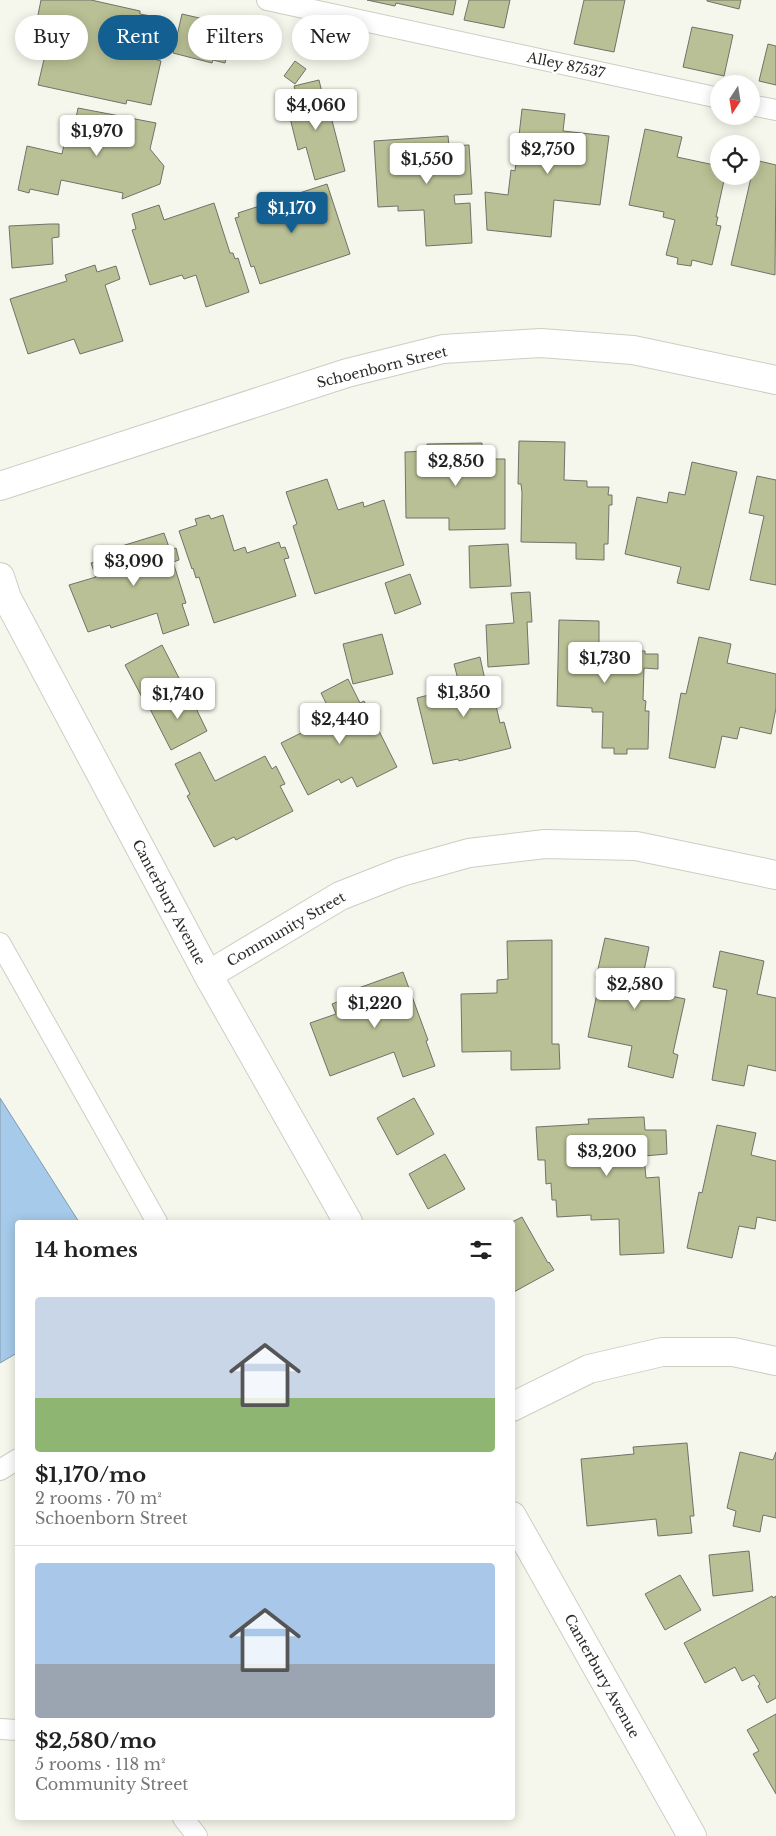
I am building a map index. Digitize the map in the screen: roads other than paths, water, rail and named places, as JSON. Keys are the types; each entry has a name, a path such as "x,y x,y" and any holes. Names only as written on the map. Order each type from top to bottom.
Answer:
{"street":[{"name":"Schoenborn Street","path":"0,486 347,373 443,349 541,343 633,350 776,380"},
{"name":"Canterbury Avenue","path":"0,577 12,607 208,975 347,1220"},
{"name":"Community Street","path":"208,975 340,896 401,872 469,853 545,844 636,846 776,875"},
{"path":"515,1406 589,1369 662,1352 733,1352 776,1361"},
{"name":"Canterbury Avenue","path":"515,1521 692,1836"}],"lane":[{"name":"Alley 87537","path":"267,0 710,96"},
{"path":"760,107 776,110"},
{"path":"0,943 156,1220"},
{"path":"0,1470 15,1461"},
{"path":"0,1729 15,1730"},
{"path":"185,1820 197,1836"}],"water":[{"path":"0,1098 78,1220 15,1220 15,1354 0,1363"}]}
